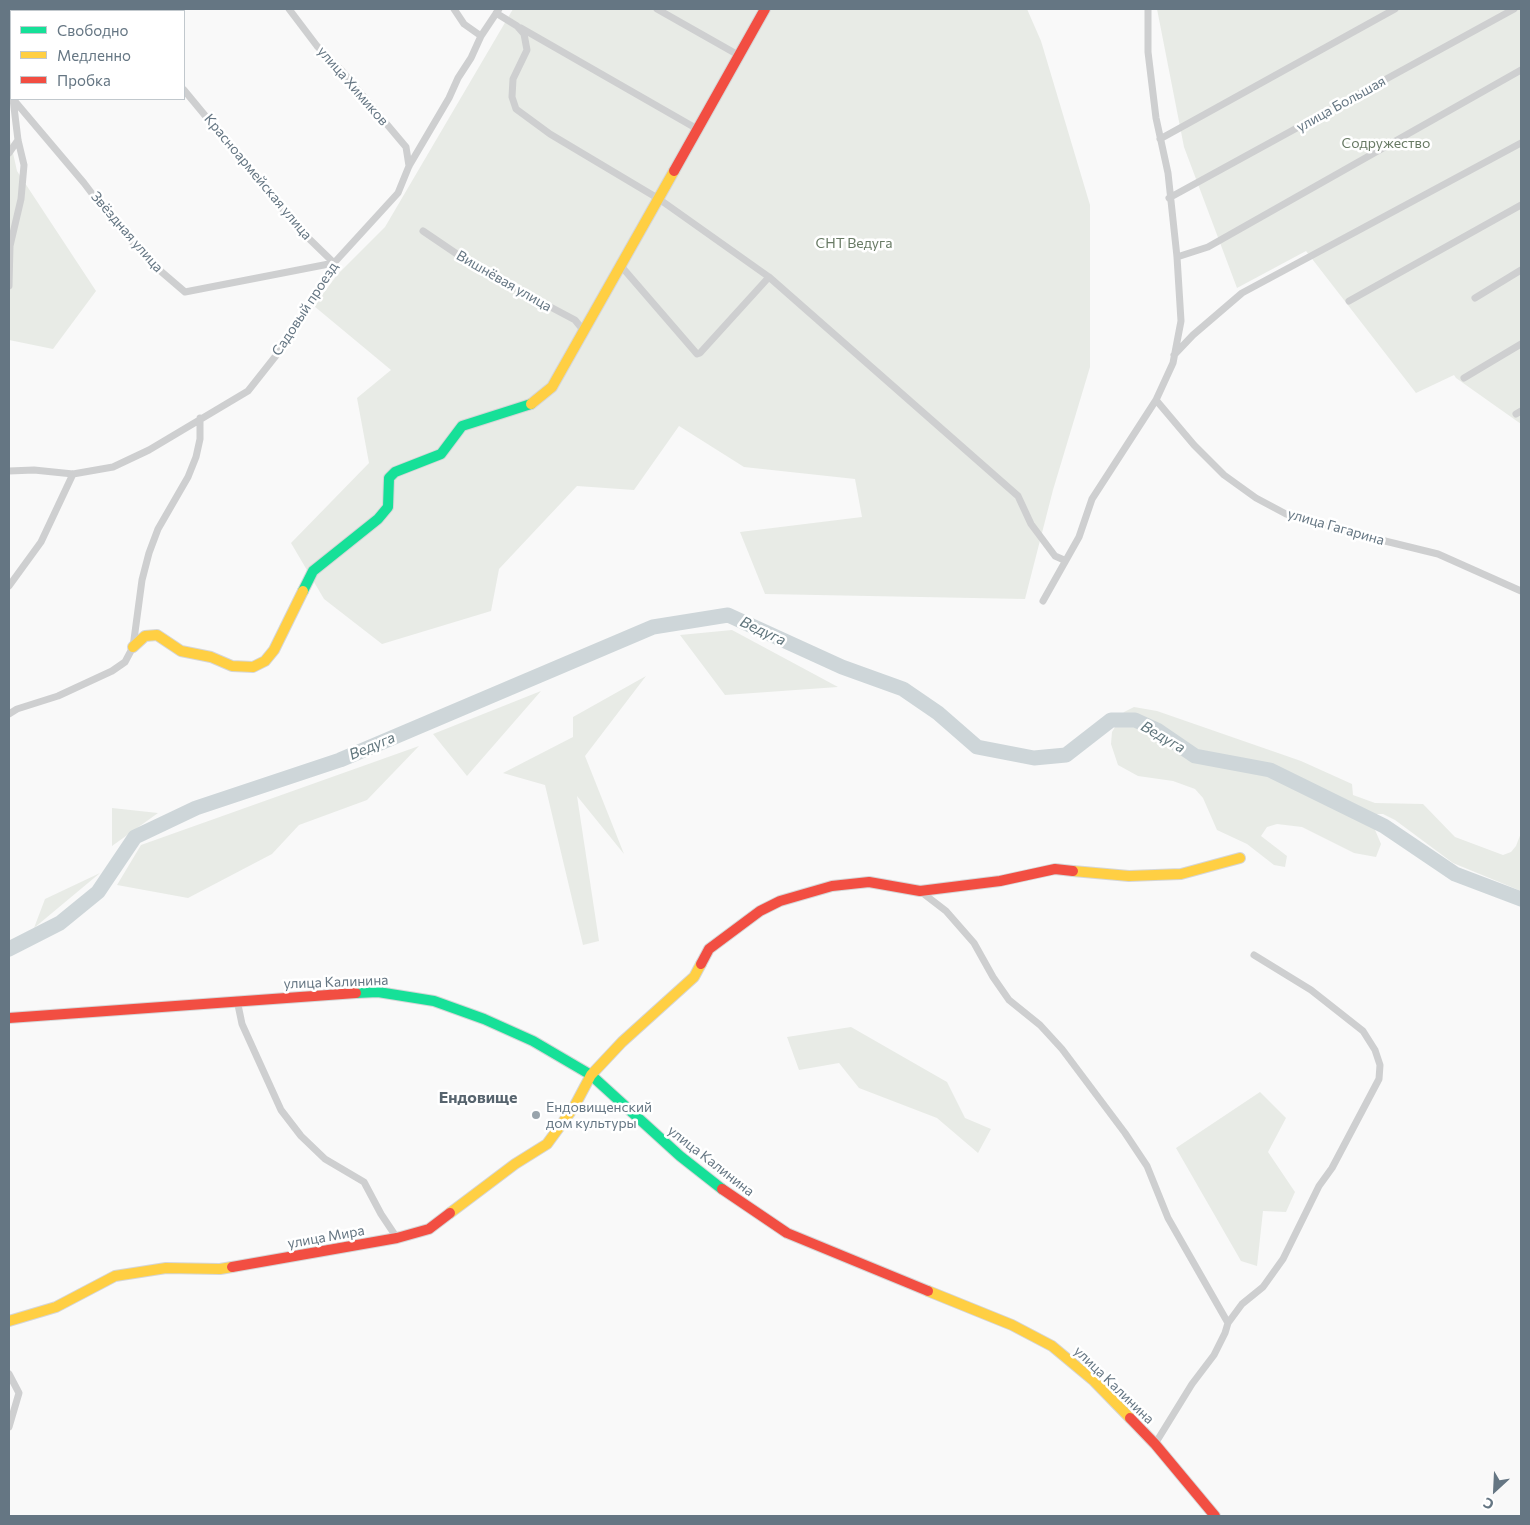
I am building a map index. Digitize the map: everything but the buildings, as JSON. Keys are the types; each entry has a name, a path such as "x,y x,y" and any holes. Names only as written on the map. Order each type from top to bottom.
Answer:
{"street":[{"name":"улица Химиков","path":"289,9 317,46 342,70 406,147 409,166"},
{"path":"454,9 464,24 481,36"},
{"path":"657,9 740,56"},
{"path":"9,714 16,709 58,696 112,671 125,662 133,647 145,636 156,636 181,651 211,657 232,666 254,667 265,661 274,650 313,571 378,519 388,507 389,478 395,472 441,454 462,426 528,406 552,387 699,130 765,9"},
{"path":"1160,139 1394,9"},
{"name":"улица Большая","path":"1169,198 1514,9"},
{"path":"1043,601 1064,560 1079,537 1092,499 1156,400 1174,356 1181,321 1177,257 1169,198 1168,173 1160,139 1148,52 1150,10"},
{"name":"Садовый проезд","path":"9,471 34,470 73,474 113,467 149,450 248,391 282,348 317,294 334,263 398,193 409,166 449,98 481,36 498,11"},
{"path":"498,11 517,26 699,130"},
{"path":"517,26 524,34 527,50 513,80 512,97 516,109 550,134 659,199 769,277 1018,496 1031,524 1055,556 1064,560"},
{"path":"1177,257 1208,247 1521,70"},
{"name":"Красноармейская улица","path":"185,91 298,228 334,263"},
{"path":"9,286 10,246 22,199 24,165 18,140 13,100"},
{"name":"Звёздная улица","path":"14,100 131,241 150,262 185,292 334,263"},
{"path":"9,152 18,140"},
{"path":"1174,356 1193,335 1242,293 1521,143"},
{"path":"1349,301 1521,205"},
{"name":"Вишнёвая улица","path":"423,231 479,269 575,320 584,331"},
{"path":"621,266 697,354 700,353 769,277"},
{"path":"1475,298 1521,270"},
{"path":"1464,378 1521,344"},
{"name":"улица Гагарина","path":"1156,400 1194,445 1224,475 1256,498 1286,514 1438,554 1521,591"},
{"path":"133,647 142,580 149,553 158,529 188,477 196,457 200,439 200,418"},
{"path":"9,586 41,542 73,474"},
{"name":"улица Мира","path":"9,1321 56,1307 116,1276 132,1272 166,1268 220,1269 397,1238 429,1229 515,1164 547,1144 574,1108 591,1075 622,1042 694,977 709,949 726,934 760,911 780,901 832,886 869,882 920,891 1000,881 1055,869 1129,876 1181,874 1240,858"},
{"path":"920,891 946,911 974,943 992,977 1009,1000 1040,1025 1062,1049 1125,1133 1147,1166 1168,1218 1228,1322"},
{"path":"1155,1444 1192,1384 1214,1355 1225,1333 1228,1322 1242,1304 1263,1287 1283,1259 1319,1186 1332,1168 1379,1079 1380,1065 1376,1050 1363,1031 1311,990 1254,955"},
{"name":"улица Калинина","path":"9,1018 237,1000 303,998 321,995 378,992 407,995 434,1001 484,1019 533,1041 591,1075 688,1162 787,1233 1035,1336 1060,1352 1094,1381 1155,1444 1215,1516"},
{"path":"237,1000 242,1024 281,1110 301,1136 324,1159 364,1182 381,1214 397,1238"},
{"path":"9,1374 19,1394 9,1427"}],"green space":[{"name":"СНТ Ведуга","path":"513,9 1027,9 1041,41 1090,205 1090,367 1053,490 1025,599 765,594 740,532 862,517 855,479 744,467 679,426 634,490 577,486 499,569 491,611 382,644 324,599 291,543 369,463 357,398 391,370 314,306 337,275 385,227"},
{"name":"Содружество","path":"1157,9 1521,9 1521,424 1454,375 1416,393 1306,251 1237,288 1184,147"},
{"path":"9,135 17,171 96,291 53,349 9,340"},
{"path":"732,630 838,687 725,695 680,635"},
{"path":"646,676 585,756 624,854 577,796 599,941 583,945 545,785 503,773 573,737 573,717"},
{"path":"541,691 467,776 433,734"},
{"path":"1134,707 1157,711 1301,761 1352,784 1353,795 1375,803 1423,804 1455,837 1503,855 1511,852 1516,846 1521,833 1521,891 1453,863 1395,820 1383,814 1372,814 1373,825 1381,844 1376,857 1354,853 1302,827 1277,824 1267,827 1261,836 1287,856 1285,867 1274,865 1247,844 1217,830 1203,798 1195,789 1173,781 1138,776 1118,765 1111,744 1112,732 1124,712"},
{"path":"419,746 367,800 299,825 272,854 188,898 117,885 141,845"},
{"path":"112,808 158,813 112,846"},
{"path":"100,873 34,928 45,899"},
{"path":"851,1027 947,1082 965,1118 991,1129 978,1153 937,1118 859,1088 839,1063 799,1070 787,1037"},
{"path":"1260,1092 1286,1118 1268,1152 1295,1192 1286,1212 1263,1211 1257,1266 1241,1261 1176,1148"}],"waterway":[{"name":"Ведуга","path":"9,949 60,923 98,892 135,837 196,808 340,760 653,627 728,615 842,667 903,689 938,713 977,747 1034,758 1066,755 1111,720 1135,720 1157,730 1195,756 1270,770 1384,826 1455,874 1521,899"}],"traffic: fast":[{"path":"303,591 313,571 378,519 388,507 389,478 395,472 441,454 462,426 531,404"},
{"path":"356,993 378,992 434,1001 484,1019 533,1041 591,1075 680,1156 722,1189"}],"traffic: slow":[{"path":"531,404 552,387 674,171"},
{"path":"133,647 145,636 157,635 181,651 211,657 232,666 253,667 265,661 274,650 303,591"},
{"path":"1073,871 1129,876 1181,874 1240,858"},
{"path":"450,1213 515,1164 547,1144 574,1107 591,1075 622,1042 694,977 701,964"},
{"path":"9,1321 56,1307 115,1276 166,1268 220,1269 232,1267"},
{"path":"928,1291 1012,1325 1052,1346 1094,1381 1130,1418"}],"traffic: jam":[{"path":"674,171 765,9"},
{"path":"701,964 709,949 760,911 780,901 832,886 869,882 920,891 1000,881 1055,869 1073,871"},
{"path":"9,1018 356,993"},
{"path":"722,1189 787,1233 928,1291"},
{"path":"232,1267 397,1238 429,1229 450,1213"},
{"path":"1130,1418 1155,1444 1215,1516"}],"place":[{"name":"Ендовищенский дом культуры","path":"536,1115"}],"district":[{"name":"Ендовище","path":"478,1098"}]}
